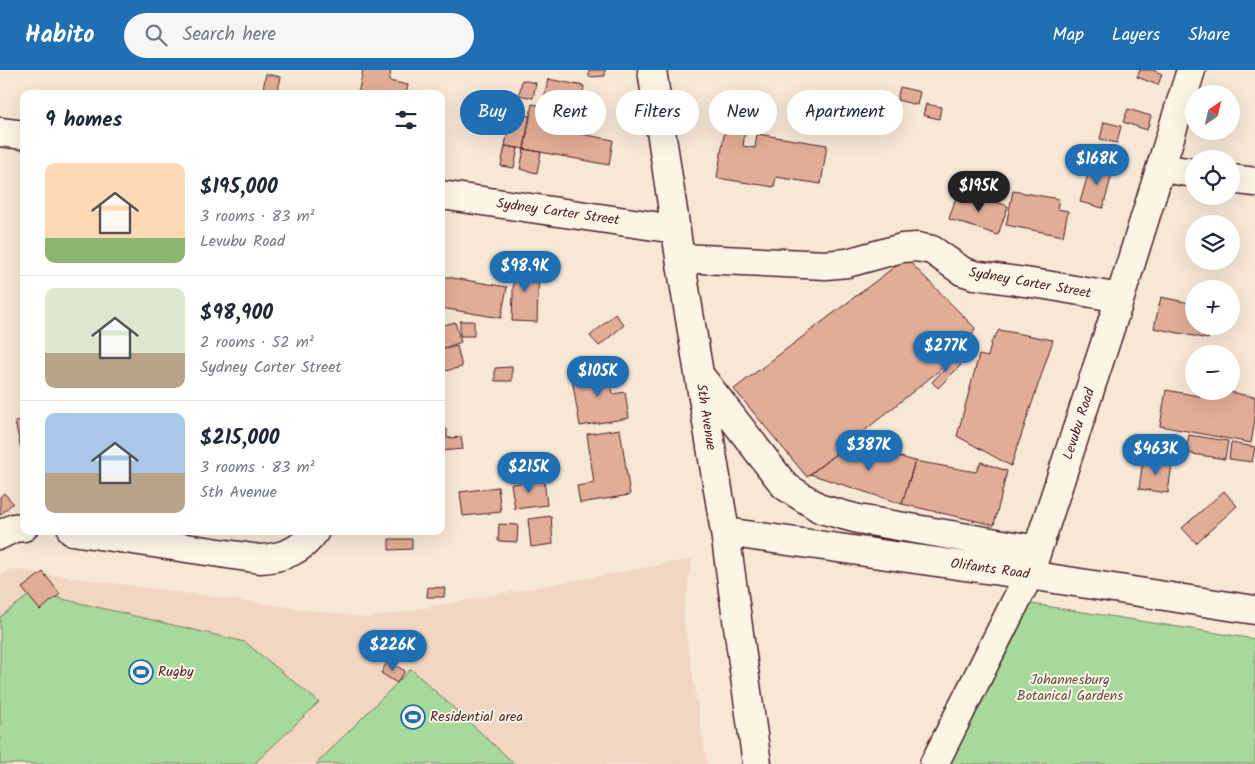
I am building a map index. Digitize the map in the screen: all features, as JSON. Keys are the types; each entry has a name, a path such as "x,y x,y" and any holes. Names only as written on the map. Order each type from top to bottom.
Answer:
{"street":[{"name":"5th Avenue","path":"652,70 675,229 725,532 758,764"},
{"name":"Levubu Road","path":"934,764 1033,562 1162,168 1191,70"},
{"path":"0,132 20,134"},
{"path":"1162,168 1185,172"},
{"path":"1240,180 1255,182"},
{"name":"Sydney Carter Street","path":"445,196 675,229"},
{"name":"Sydney Carter Street","path":"680,258 826,265 847,263 902,248 917,247 932,250 962,271 974,275 1120,298"},
{"path":"699,374 785,486 821,510 1033,562"},
{"path":"0,535 14,528 20,527"},
{"name":"Olifants Road","path":"725,532 1033,562 1255,610"},
{"path":"99,535 260,559 275,558 289,553 303,545 312,535"}],"shaded area":[{"path":"692,559 683,616 707,764 0,764 0,577 10,569 369,618"}],"green space":[{"name":"Rugby","path":"33,592 245,642 319,702 254,764 0,764 0,617"},
{"name":"Johannesburg Botanical Gardens","path":"1026,603 1255,639 1255,764 948,764"},
{"name":"Residential area","path":"411,669 515,764 316,764"}],"building":[{"path":"363,70 391,70 389,81 408,85 407,90 359,90"},
{"path":"589,70 605,70 605,76 589,77"},
{"path":"1140,70 1153,70 1162,74 1158,85 1137,77"},
{"path":"266,74 281,77 278,90 263,90"},
{"path":"548,79 584,86 583,90 546,90"},
{"path":"522,80 536,83 533,98 525,96 525,90 520,90"},
{"path":"900,87 920,92 917,105 903,102 903,90 899,90"},
{"path":"532,104 535,105 535,135 586,135 613,140 609,165 524,149"},
{"path":"926,104 941,107 939,119 923,115"},
{"path":"1128,109 1151,116 1147,130 1123,122"},
{"path":"525,115 530,116 524,149 505,146 507,135 525,135"},
{"path":"1104,122 1121,126 1117,143 1100,139"},
{"path":"724,135 745,135 743,146 755,148 757,135 827,145 821,184 776,177 774,187 717,178"},
{"path":"505,146 518,148 514,168 501,166"},
{"path":"524,149 541,152 537,173 520,169"},
{"path":"1091,164 1113,170 1103,208 1080,202"},
{"path":"1013,191 1059,199 1057,209 1068,211 1063,236 1006,225"},
{"path":"969,193 1008,206 998,235 949,219 956,197 967,201"},
{"path":"906,258 975,328 967,348 807,477 734,389"},
{"path":"514,265 539,266 537,322 512,321"},
{"path":"445,277 507,287 501,318 445,309"},
{"path":"1161,297 1185,302 1185,334 1154,328"},
{"path":"615,314 624,325 599,346 590,336"},
{"path":"460,321 474,321 474,336 460,336"},
{"path":"455,322 461,342 445,348 445,325"},
{"path":"999,330 1053,340 1011,466 957,436 979,355 988,357 991,343"},
{"path":"1188,335 1209,335 1208,339"},
{"path":"457,346 462,367 445,371 445,349"},
{"path":"954,359 961,365 938,388 932,382"},
{"path":"512,367 512,381 495,381 495,368"},
{"path":"609,367 613,394 625,392 629,418 580,426 571,373"},
{"path":"1166,390 1185,394 1185,400 1240,400 1240,394 1255,397 1255,420 1251,443 1160,426"},
{"path":"20,421 20,445 15,422"},
{"path":"445,429 447,429 447,438 461,437 463,449 445,451"},
{"path":"620,429 630,495 580,503 577,486 594,483 587,434"},
{"path":"1189,435 1228,441 1225,459 1186,453"},
{"path":"850,443 915,461 902,504 810,474"},
{"path":"1231,443 1255,447 1252,462 1229,459"},
{"path":"1143,459 1172,463 1168,493 1139,489"},
{"path":"915,461 976,472 981,462 1007,471 994,525 902,504"},
{"path":"544,480 547,505 515,509 511,484"},
{"path":"498,487 501,512 463,516 460,492"},
{"path":"1224,491 1237,506 1196,543 1182,528"},
{"path":"4,493 13,503 0,515 0,497"},
{"path":"551,516 553,544 531,547 528,519"},
{"path":"499,524 518,525 517,542 498,541"},
{"path":"389,539 412,539 412,549 389,550"},
{"path":"43,572 60,594 40,610 22,588"},
{"path":"428,587 445,588 444,597 427,597"},
{"path":"388,661 405,671 397,683 381,673"}],"place":[{"name":"Rugby","path":"141,672"},
{"name":"Residential area","path":"413,717"}]}
